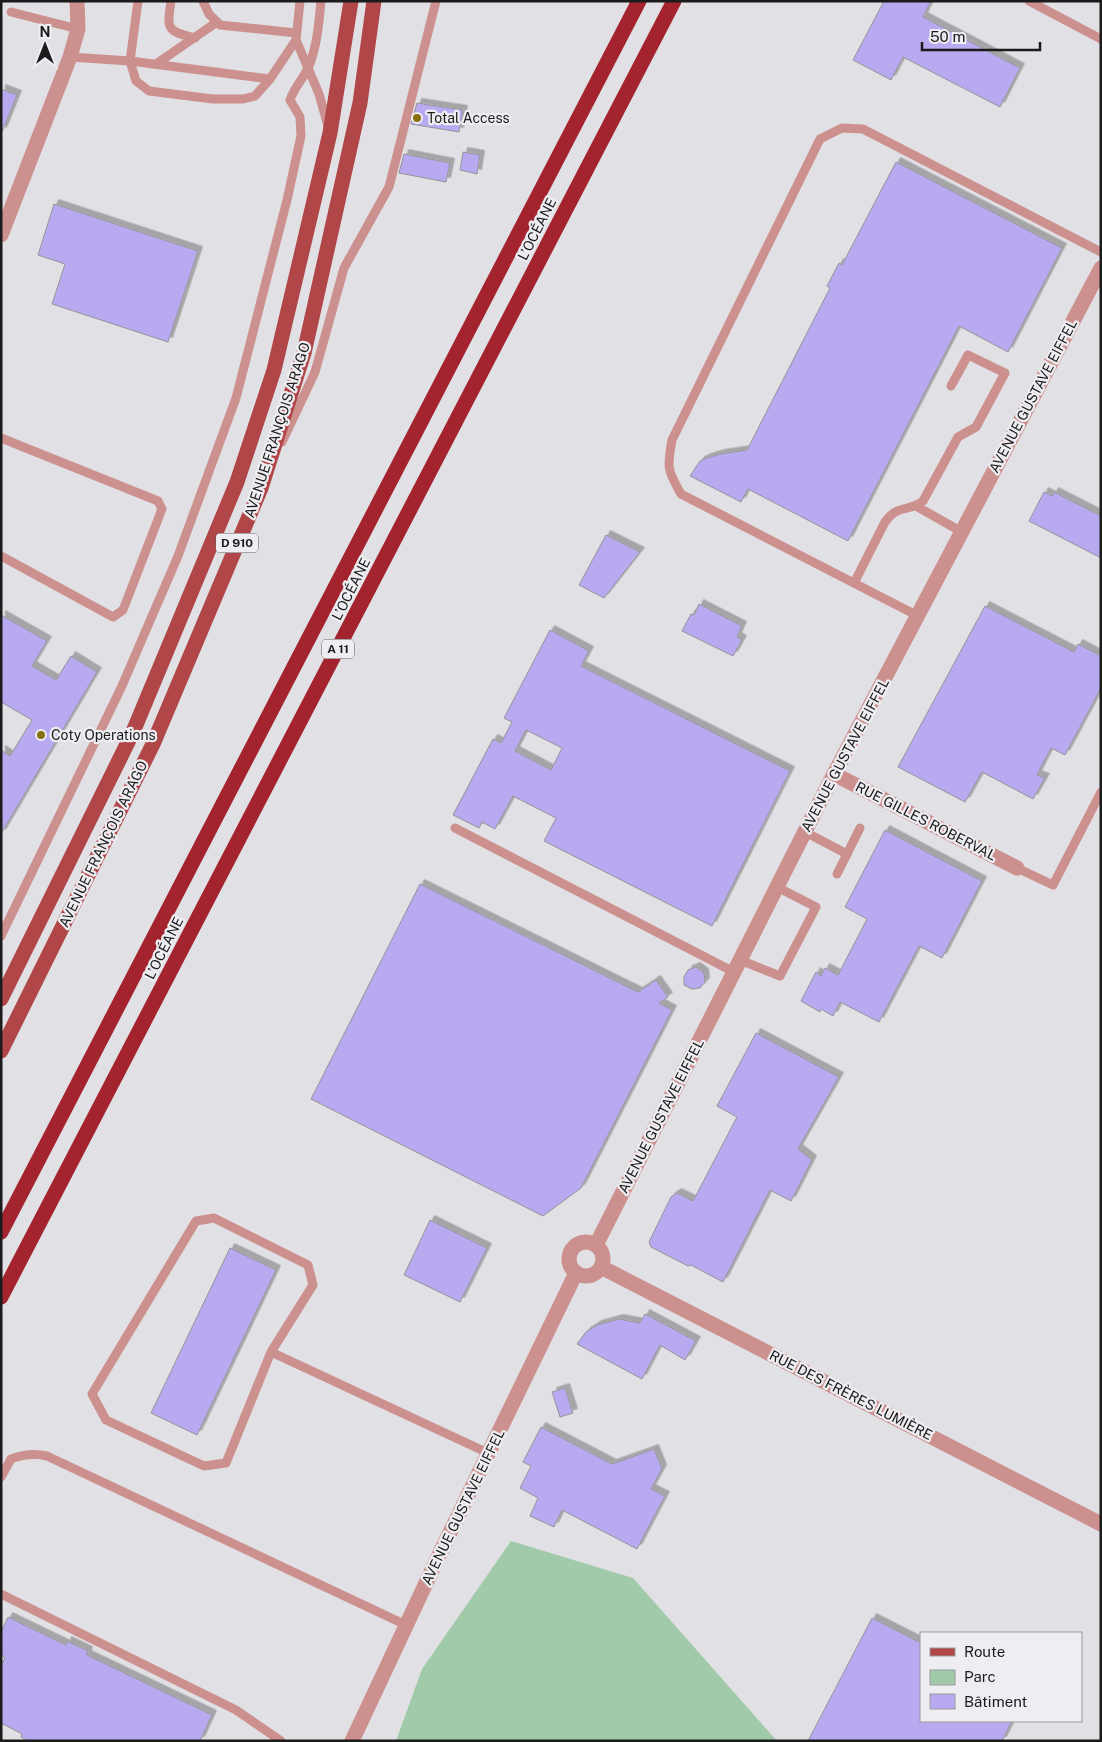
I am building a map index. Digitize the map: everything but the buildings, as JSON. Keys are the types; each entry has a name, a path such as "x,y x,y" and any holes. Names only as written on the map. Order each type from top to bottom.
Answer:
{"highway":[{"name":"L’OCÉANE","path":"1,1232 640,1"},
{"name":"L’OCÉANE","path":"1,1298 674,1"}],"main road":[{"name":"AVENUE FRANÇOIS ARAGO","path":"1,1000 134,732 237,482 274,370 330,132 351,1"},
{"name":"AVENUE FRANÇOIS ARAGO","path":"1,1051 153,744 261,488 304,353 360,103 374,1"}],"street":[{"path":"1,235 70,57 78,29 77,1"},
{"name":"AVENUE GUSTAVE EIFFEL","path":"596,1245 834,774 1101,268"},
{"name":"RUE GILLES ROBERVAL","path":"834,774 1018,868"},
{"path":"585,1242 596,1245 601,1251 603,1259 601,1267 595,1273 585,1276 576,1273 568,1259 571,1250 577,1244 585,1242"},
{"name":"RUE DES FRÈRES LUMIÈRE","path":"601,1267 1101,1524"},
{"name":"AVENUE GUSTAVE EIFFEL","path":"352,1741 488,1453 576,1273"}],"lane":[{"path":"138,1 130,61 136,81 149,91 213,99 242,99 255,96 270,79 296,36 300,1"},
{"path":"171,1 168,23 171,29 180,34 195,38"},
{"path":"203,1 209,14 220,25 296,36"},
{"path":"1,936 121,688 178,556 236,398 287,200 301,136 300,117 290,100 294,89 308,68 316,42 321,1"},
{"path":"261,488 315,372 344,268 389,187 436,1"},
{"path":"1029,1 1101,39"},
{"path":"11,12 78,29"},
{"path":"156,64 217,22"},
{"path":"296,36 319,94 330,132"},
{"path":"70,57 130,61 270,79"},
{"path":"918,616 681,494 669,474 668,460 672,440 820,138 842,128 863,129 1101,252"},
{"path":"854,583 885,522 892,513 899,509 916,506 923,501 958,436 976,427 1005,373 968,355 951,386"},
{"path":"1,438 158,501 162,509 122,610 113,617 1,556"},
{"path":"916,506 962,532"},
{"path":"1018,868 1053,885 1101,792"},
{"path":"455,828 737,966 780,976 816,907 777,887"},
{"path":"837,874 860,828"},
{"path":"805,832 847,854"},
{"path":"214,1218 308,1265 313,1286 271,1352 226,1463 204,1466 106,1420 92,1394 196,1221 214,1218"},
{"path":"271,1352 488,1453"},
{"path":"1,1477 11,1459 23,1454 47,1456 406,1625"},
{"path":"1,1594 236,1710 281,1741"}],"green space":[{"path":"511,1541 633,1578 777,1741 396,1741 422,1669"}],"place":[{"name":"Total Access","path":"417,118"},
{"name":"Coty Operations","path":"41,735"}]}
